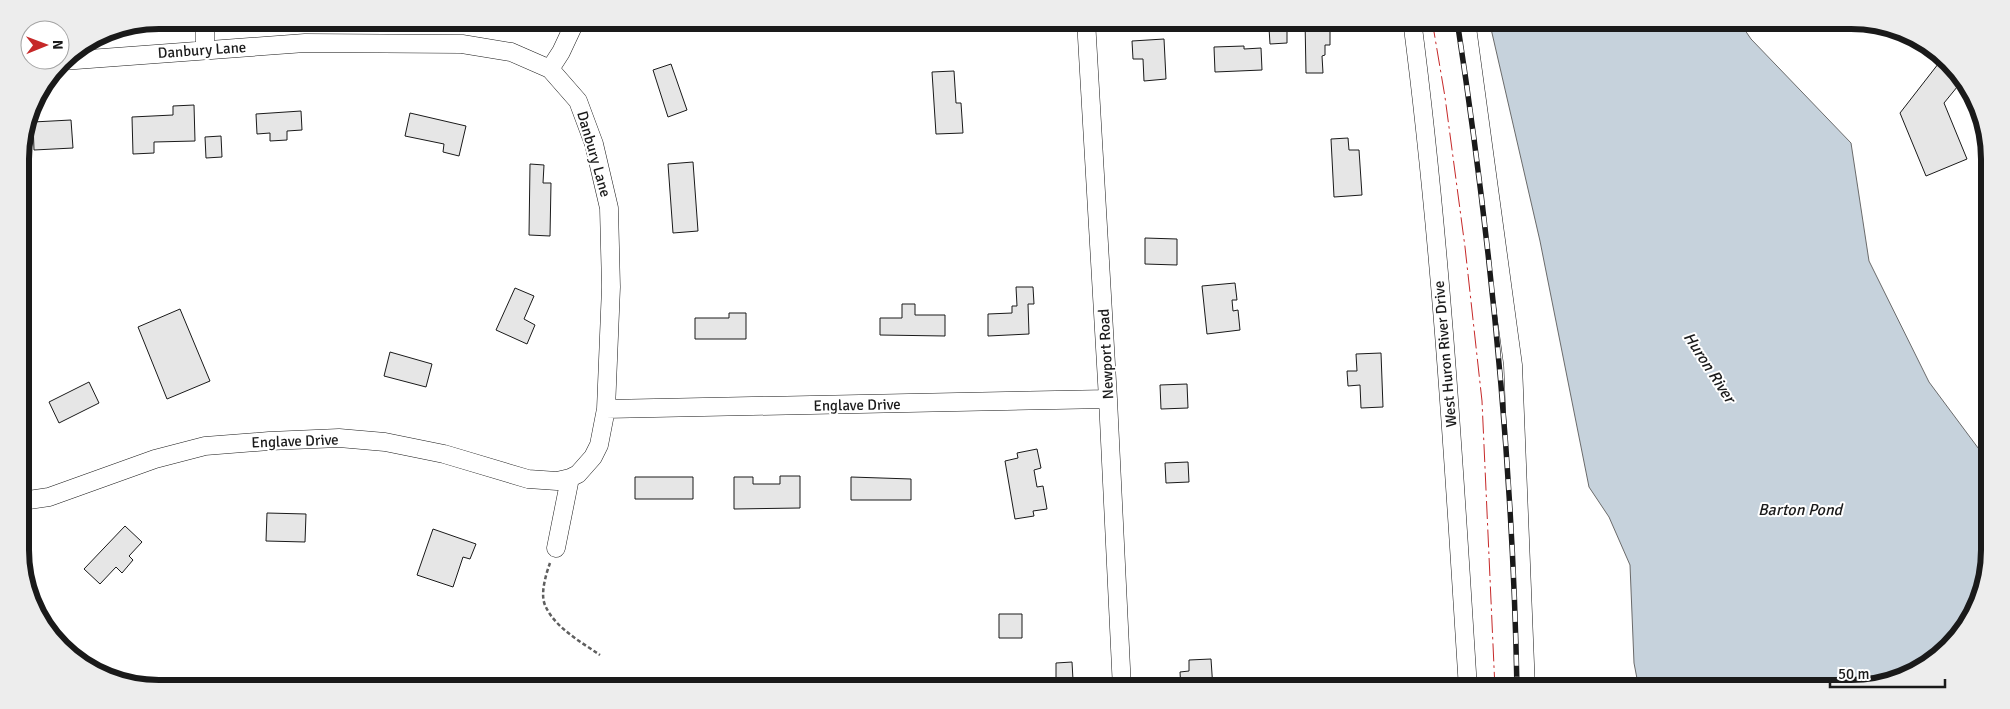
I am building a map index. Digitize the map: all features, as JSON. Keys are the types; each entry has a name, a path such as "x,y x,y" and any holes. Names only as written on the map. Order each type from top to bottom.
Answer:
{"street":[{"path":"205,29 205,50"},
{"path":"550,69 561,52 572,29"},
{"name":"Newport Road","path":"1087,29 1108,399 1122,680"},
{"name":"West Huron River Drive","path":"1413,29 1429,164 1449,391 1467,680"},
{"path":"1467,29 1513,365 1526,680"},
{"name":"Danbury Lane","path":"74,60 305,43 462,44 511,52 550,69 578,101 594,144 609,208 611,287 606,409 599,445 593,457 586,466 570,478"},
{"name":"Englave Drive","path":"606,409 1108,399"},
{"name":"Englave Drive","path":"29,500 49,497 155,459 204,446 339,438 385,442 444,454 528,479 557,481 570,478"},
{"path":"556,548 570,478"}],"path":[{"path":"556,548 544,578 544,604 554,619 571,636 600,655"}],"water":[{"name":"Barton Pond","path":"1491,29 1744,29 1751,39 1851,143 1869,261 1929,382 1981,452 1981,550 1979,575 1968,608 1949,636 1916,663 1885,676 1868,679 1637,680 1634,663 1630,565 1609,517 1589,487 1540,241"}],"building":[{"path":"1269,29 1287,29 1287,43 1270,44"},
{"path":"1305,29 1330,29 1330,45 1325,45 1325,55 1322,56 1323,73 1306,73"},
{"path":"1164,39 1166,79 1144,81 1143,59 1133,59 1132,41"},
{"path":"1244,46 1244,49 1261,48 1262,70 1215,72 1214,47"},
{"path":"1939,63 1958,86 1944,103 1967,159 1926,176 1900,113"},
{"path":"671,64 687,110 668,117 653,70"},
{"path":"954,71 956,103 961,103 963,133 936,134 932,72"},
{"path":"194,105 195,141 154,142 154,153 133,154 132,117 173,115 173,106"},
{"path":"301,111 302,130 287,131 287,140 270,141 270,133 257,134 256,114"},
{"path":"410,113 466,126 459,156 443,152 444,144 405,136"},
{"path":"71,120 73,148 34,150 34,122"},
{"path":"221,136 222,157 206,158 205,137"},
{"path":"1348,138 1349,150 1359,150 1362,195 1334,197 1331,139"},
{"path":"693,162 698,231 673,233 668,164"},
{"path":"530,164 544,165 543,183 551,183 550,236 529,235"},
{"path":"1145,238 1177,239 1177,265 1145,264"},
{"path":"1235,283 1237,300 1232,300 1233,311 1238,310 1240,330 1207,334 1202,286"},
{"path":"1016,287 1033,287 1034,304 1028,304 1029,334 988,336 988,314 1012,313 1012,306 1017,306"},
{"path":"515,288 534,296 524,319 535,325 527,344 496,330"},
{"path":"902,304 915,304 915,315 945,315 945,336 880,335 880,318 902,318"},
{"path":"180,309 210,381 167,399 138,327"},
{"path":"729,313 746,313 746,339 695,339 695,318 729,318"},
{"path":"390,352 432,364 426,387 384,376"},
{"path":"1381,353 1383,407 1361,408 1360,385 1348,386 1347,371 1357,371 1356,354"},
{"path":"89,382 99,403 59,423 49,402"},
{"path":"1187,384 1188,408 1161,409 1160,385"},
{"path":"1037,449 1041,468 1034,470 1037,487 1043,486 1047,509 1033,511 1034,516 1015,519 1005,461 1018,458 1017,453"},
{"path":"1188,462 1189,482 1166,483 1165,463"},
{"path":"780,476 800,476 800,508 734,509 734,477 753,477 753,484 780,484"},
{"path":"635,477 693,477 693,499 635,499"},
{"path":"851,477 911,479 911,500 851,500"},
{"path":"267,513 306,514 305,542 266,541"},
{"path":"125,526 142,542 129,556 133,560 122,573 116,567 100,584 84,569"},
{"path":"433,529 476,544 470,559 463,557 453,587 417,575"},
{"path":"999,614 1022,614 1022,638 999,638"},
{"path":"1211,659 1212,680 1180,680 1180,672 1189,671 1189,660"},
{"path":"1072,662 1073,680 1056,680 1056,663"}],"railway":[{"path":"1458,29 1480,187 1498,354 1511,521 1517,680"}],"power":[{"path":"1434,29 1445,97 1465,247 1482,401 1495,680"}],"water label":[{"name":"Huron River","path":"1710,367"}]}
